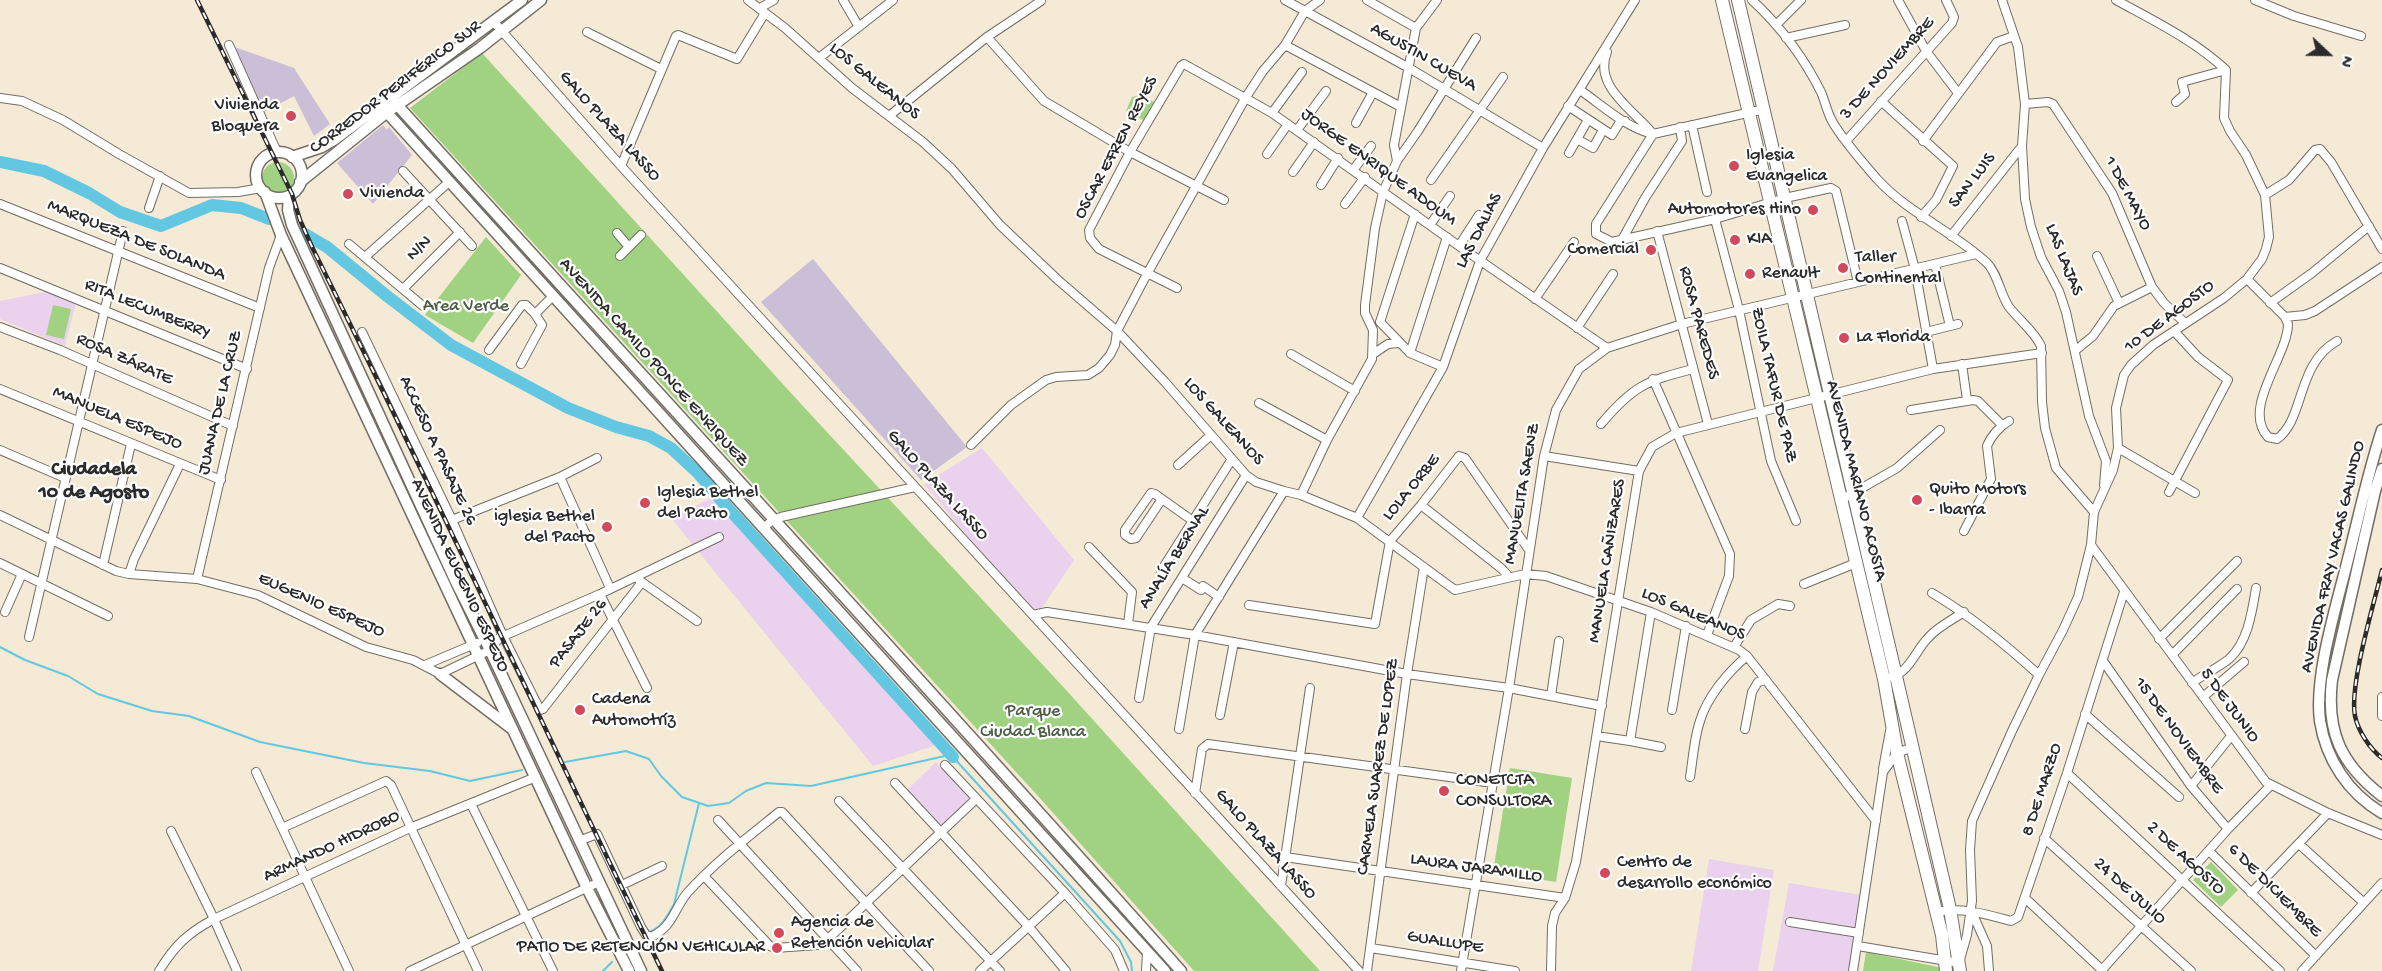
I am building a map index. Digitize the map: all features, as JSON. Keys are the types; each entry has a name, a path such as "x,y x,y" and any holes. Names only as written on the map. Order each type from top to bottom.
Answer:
{"highway":[{"name":"AVENIDA MARIANO ACOSTA","path":"1722,0 1856,563 1912,747 1950,909 1953,967"},
{"name":"AVENIDA MARIANO ACOSTA","path":"1738,0 1854,494 1890,677 1891,725 1897,753 1936,912 1953,967"}],"main road":[{"name":"CORREDOR PERIFÉRICO SUR","path":"394,101 522,0"},
{"name":"CORREDOR PERIFÉRICO SUR","path":"292,157 322,147 383,109 501,31 542,0"},
{"name":"AVENIDA CAMILO PONCE ENRIQUEZ","path":"394,101 987,753 1181,971"},
{"name":"CORREDOR PERIFÉRICO SUR","path":"300,182 383,109"},
{"name":"AVENIDA CAMILO PONCE ENRIQUEZ","path":"383,109 1165,971"},
{"path":"428,159 438,150"},
{"path":"277,152 292,157 300,168 298,188 289,196 274,197 263,190 257,179 259,164 266,156 277,152"},
{"name":"AVENIDA EUGENIO ESPEJO","path":"263,190 281,236 587,888 629,971"},
{"name":"AVENIDA EUGENIO ESPEJO","path":"289,196 288,210 292,225 455,580 488,645 641,971"},
{"name":"AVENIDA FRAY VACAS GALINDO","path":"2382,430 2367,478 2339,594 2319,697 2326,745 2335,766 2359,796 2382,813"},
{"name":"AVENIDA FRAY VACAS GALINDO","path":"2382,469 2375,491 2338,657 2330,704 2331,722 2340,747 2353,770 2382,796"},
{"path":"440,674 514,730"}],"street":[{"name":"LOS GALEANOS","path":"748,0 952,169 1000,225 1058,280 1117,331 1246,475 1256,482 1301,495 1357,518 1455,590 1525,574 1546,576 1651,612 1734,647 1747,656 1876,821"},
{"path":"621,166 673,40 678,34 737,59 762,10 774,0"},
{"path":"843,0 859,27"},
{"path":"819,58 893,0"},
{"name":"AGUSTIN CUEVA","path":"1285,0 1409,68 1543,148"},
{"path":"970,445 1011,405 1047,380 1056,377 1088,375 1094,372 1113,350 1117,331 1147,273 1246,97 1263,71 1285,45 1305,11 1320,0"},
{"path":"1367,0 1416,28"},
{"path":"1397,161 1394,145 1416,28 1437,0"},
{"name":"LAS DALIAS","path":"1357,518 1443,367 1480,261 1543,148 1635,0"},
{"path":"1752,0 1776,25 1803,61 1821,93 1833,122 1878,180 1921,217 1976,254 1992,268 2002,296 2037,338 2042,353 2044,428 2056,468 2094,512"},
{"path":"1776,25 1801,0"},
{"path":"1898,0 1926,51 1958,93"},
{"name":"3 DE NOVIEMBRE","path":"1847,140 1954,20 1946,0"},
{"name":"LAS LAJAS","path":"2002,0 2018,47 2025,105 2022,147 2025,199 2041,258 2059,291 2066,312 2089,416 2106,461 2103,495"},
{"path":"2116,0 2172,30 2212,57 2226,70"},
{"path":"2255,0 2294,16 2361,36"},
{"path":"889,116 987,37 1041,1"},
{"name":"GALO PLAZA LASSO","path":"493,21 621,166 1359,971"},
{"path":"1786,38 1845,24"},
{"path":"587,32 661,69"},
{"path":"1616,33 1605,57 1604,73 1612,91 1653,134"},
{"path":"1923,141 1997,42 2014,36"},
{"path":"987,37 1044,101 1130,152 1224,200"},
{"path":"1301,495 1327,440 1369,365 1372,354 1372,330 1365,313 1366,285 1383,192 1397,161 1476,38"},
{"path":"229,45 277,152"},
{"path":"1285,45 1401,107"},
{"name":"OSCAR EFREN REYES","path":"1147,273 1099,249 1090,238 1091,224 1130,152 1180,66 1184,64"},
{"name":"JORGE ENRIQUE ADOUM","path":"1184,64 1246,97 1288,123 1480,261 1607,348"},
{"path":"2176,102 2186,94 2182,82 2226,70"},
{"name":"10 DE AGOSTO","path":"1953,967 1967,935 1971,910 1972,821 2038,675 2078,597 2091,545 2094,512 2114,470 2118,448 2116,408 2124,375 2131,365 2174,330 2224,298 2247,279 2262,260 2266,249 2268,237 2265,195 2246,154 2224,118 2226,70"},
{"path":"1272,113 1302,72"},
{"path":"1431,180 1503,77"},
{"path":"1580,90 1625,121 1644,132 1653,134 1765,109"},
{"path":"1297,130 1326,91"},
{"path":"1356,123 1373,92"},
{"path":"0,98 22,101 63,120 118,154 189,193 263,190"},
{"path":"1881,101 1923,141 1952,164 1953,168 1935,200 1921,217"},
{"name":"1 DE MAYO","path":"2025,105 2048,102 2053,104 2112,192 2152,287 2164,303 2185,323"},
{"path":"1568,106 1612,135"},
{"path":"1569,153 1588,120"},
{"path":"1577,139 1593,148 1612,135 1620,122 1625,121"},
{"path":"1267,154 1288,123"},
{"path":"1692,125 1707,192"},
{"path":"1623,238 1645,198 1682,141 1680,127"},
{"path":"1653,134 1595,227 1596,234 1612,242 1715,219 1785,198 1832,188 1858,282"},
{"path":"1293,172 1314,142"},
{"path":"1354,170 1371,146"},
{"name":"SAN LUIS","path":"1950,236 2022,147"},
{"path":"2265,195 2289,180 2318,149 2322,150 2382,249"},
{"path":"1321,185 1338,158"},
{"path":"403,171 472,246"},
{"path":"149,208 160,176"},
{"path":"1346,204 1365,177"},
{"path":"364,257 449,182"},
{"path":"1430,225 1450,196"},
{"name":"MARQUEZA DE SOLANDA","path":"0,204 260,308"},
{"path":"1372,330 1380,322 1415,214"},
{"path":"1459,246 1479,215"},
{"name":"ZOILA TAFUR DE PAZ","path":"1715,219 1739,310 1772,461 1796,521"},
{"path":"1902,221 1915,269 1933,369"},
{"path":"2270,303 2312,273 2369,226"},
{"path":"29,637 123,231"},
{"name":"ROSA PAREDES","path":"1657,231 1707,424"},
{"name":"N/N","path":"403,289 460,232"},
{"path":"616,233 629,247"},
{"name":"JUANA DE LA CRUZ","path":"197,579 247,369 268,268 281,236"},
{"path":"620,256 640,236"},
{"path":"1410,353 1447,237"},
{"path":"1535,299 1574,242"},
{"path":"349,244 423,306"},
{"name":"MANUELITA SAENZ","path":"1462,967 1509,688 1544,456 1556,410 1566,388 1579,369 1607,348 1682,324 1976,254"},
{"path":"2097,256 2119,303"},
{"path":"1926,332 1954,325 1935,264"},
{"path":"2284,317 2305,315 2315,311 2382,267"},
{"name":"RITA LECUMBERRY","path":"0,268 247,369"},
{"path":"1147,273 1177,288"},
{"path":"1577,328 1613,274"},
{"path":"2247,279 2288,324 2288,330 2262,401 2260,422 2268,437 2277,439 2286,432 2306,380 2319,355 2337,341"},
{"path":"2076,350 2093,336 2108,312 2119,303 2152,287"},
{"path":"535,314 553,296"},
{"path":"489,350 522,304 526,305 542,325 521,364"},
{"path":"1380,322 1410,353 1443,367"},
{"name":"ROSA ZÁRATE","path":"0,327 92,364 233,426"},
{"path":"2169,492 2228,380 2198,357 2174,330"},
{"name":"ACCESO A PASAJE 26","path":"362,332 452,520 502,637 539,708 542,710 543,708"},
{"path":"1372,354 1388,344 1398,343"},
{"name":"MANUELA CAÑIZARES","path":"1551,971 1552,926 1555,913 1565,898 1576,862 1639,471 1653,447 1676,433 1761,410 1817,399 1933,369 2042,353"},
{"path":"1291,354 1355,391"},
{"path":"1962,364 1967,400"},
{"path":"1601,424 1623,399 1653,379 1694,369"},
{"path":"1653,379 1730,554 1729,576 1707,635"},
{"name":"MANUELA ESPEJO","path":"0,389 221,480"},
{"path":"1911,410 1967,400 1978,401 2006,423 1987,446 1991,479 1964,531"},
{"path":"1259,403 1327,440"},
{"path":"1841,500 1897,468 1940,430"},
{"path":"1178,465 1211,435"},
{"path":"103,565 131,444"},
{"path":"2118,448 2195,493"},
{"path":"0,450 65,478"},
{"name":"LOLA ORBE","path":"1390,541 1459,456 1465,458 1529,550"},
{"path":"1544,456 1639,471"},
{"path":"452,520 560,477 597,458"},
{"path":"1161,571 1232,459"},
{"path":"129,574 180,464"},
{"name":"ANALÍA BERNAL","path":"1139,698 1151,627 1246,475"},
{"path":"560,477 610,588"},
{"path":"763,528 773,520 915,487"},
{"path":"1179,729 1195,635 1284,491"},
{"path":"1162,499 1136,538 1131,539 1125,535 1125,530 1149,495 1155,494 1193,521"},
{"path":"1421,505 1509,577"},
{"name":"EUGENIO ESPEJO","path":"0,515 103,565 129,574 197,579 258,595 366,646 424,665 440,674"},
{"path":"440,674 479,656 488,645 502,637 600,594 719,537"},
{"path":"1249,604 1375,624 1390,541"},
{"name":"5 DE JUNIO","path":"2091,545 2270,786 2382,836"},
{"path":"1089,547 1132,592 1128,624"},
{"path":"2159,639 2237,561"},
{"path":"1804,584 1856,563"},
{"path":"1,565 108,616"},
{"name":"CARMELA SUAREZ DE LOPEZ","path":"1368,971 1407,674 1424,567"},
{"path":"5,612 22,574"},
{"path":"634,576 698,621"},
{"path":"1182,578 1201,590 1203,586 1219,597"},
{"name":"PASAJE 26","path":"543,708 642,582"},
{"path":"2192,683 2230,658 2237,649 2244,637 2256,588"},
{"path":"2172,655 2237,589"},
{"name":"8 DE MARZO","path":"1936,912 1950,909 1971,910 2011,921 2018,917 2067,773 2124,592"},
{"path":"1932,593 1964,612 2008,647 2038,675"},
{"path":"600,594 646,688"},
{"path":"1734,647 1751,620 1778,604 1790,606"},
{"path":"1033,615 1047,612 1151,627 1407,674 1509,688 1602,705"},
{"path":"1630,741 1651,612"},
{"path":"1890,677 1911,663 1918,649 1930,635 1964,612"},
{"path":"1672,710 1686,626"},
{"path":"1551,696 1559,641"},
{"path":"1220,715 1234,642"},
{"path":"424,665 473,644 488,645"},
{"path":"1690,777 1700,721 1712,697 1747,656"},
{"name":"15 DE NOVIEMBRE","path":"2103,661 2191,786 2228,829"},
{"path":"2203,697 2244,662"},
{"path":"1745,729 1752,692 1758,682 1766,680"},
{"path":"1281,886 1310,687"},
{"path":"2382,697 2382,716"},
{"path":"2085,714 2179,797"},
{"path":"1853,971 1891,725"},
{"path":"2191,786 2231,736"},
{"path":"1603,737 1661,747"},
{"path":"1195,793 1202,749 1205,745 1396,768 1492,783"},
{"path":"1883,772 1897,753 1912,747"},
{"path":"945,765 1115,950 1124,971"},
{"path":"256,772 349,971"},
{"name":"2 DE AGOSTO","path":"2067,773 2280,971"},
{"name":"ARMANDO HIDROBO","path":"159,971 182,939 214,919 410,828 536,777"},
{"path":"282,828 386,781 391,785 478,971"},
{"path":"894,783 1029,927 1066,971"},
{"path":"2025,898 2102,971 2228,829 2270,786"},
{"path":"705,877 770,946 775,948 818,945 828,939 976,799"},
{"path":"838,801 1000,971"},
{"path":"471,804 553,971"},
{"path":"579,841 597,834 641,927 646,935 651,937 668,925 688,892 741,844 779,812 782,812 929,971"},
{"path":"2251,893 2328,813"},
{"path":"718,820 858,971"},
{"path":"171,831 237,971"},
{"name":"24 DE JULIO","path":"2044,838 2191,971"},
{"path":"2299,844 2364,902"},
{"name":"6 DE DICIEMBRE","path":"2209,851 2316,956"},
{"name":"LAURA JARAMILLO","path":"1285,857 1565,898"},
{"path":"622,885 662,866"},
{"path":"410,971 599,882"},
{"path":"2302,971 2382,883"},
{"path":"980,971 1065,893"},
{"path":"1971,910 1987,946 1989,971"},
{"path":"1790,922 1859,933"},
{"path":"1858,946 1953,967"},
{"name":"GUALLUPE","path":"1371,948 1462,967 1515,971"},
{"path":"1146,971 1148,952"}],"shaded area":[{"path":"229,45 294,68 330,124 314,136 294,96 264,112"},
{"path":"383,125 387,130 389,127 412,155 373,204 337,163"},
{"path":"813,259 967,447 921,480 761,302"},
{"path":"50,291 76,302 65,346 0,319 0,301"},
{"path":"982,448 1074,560 1043,606 1033,615 924,484"},
{"path":"721,493 945,742 873,766 671,518"},
{"path":"936,762 973,800 942,829 906,791"},
{"path":"1709,859 1774,870 1758,971 1691,971"},
{"path":"1789,883 1861,895 1850,971 1773,971"}],"green space":[{"name":"Parque Ciudad Blanca","path":"482,53 801,404 1067,691 1320,971 1194,971 1037,795 410,108"},
{"path":"1140,95 1154,102 1145,121 1126,111 1132,97"},
{"path":"278,162 289,167 294,178 289,189 278,194 267,189 262,178 267,167"},
{"name":"Area Verde","path":"486,237 521,275 473,343 425,315"},
{"path":"53,305 71,309 64,339 46,335"},
{"path":"1510,768 1572,778 1556,882 1493,872"},
{"path":"2211,862 2238,890 2221,907 2193,880"},
{"path":"1866,952 1943,968 1943,971 1863,971"}],"waterway":[{"path":"0,162 44,171 89,193 120,212 161,226 212,205 241,208 269,219"},
{"path":"303,233 327,247 451,345 568,408 616,427 649,436 671,448 698,473 953,757"},
{"path":"0,647 25,660 68,676 98,694 152,711 189,716 260,742 364,763 430,771 470,781 522,770"},
{"path":"565,762 626,751 649,759 661,776 682,797 708,806 729,803 746,791 766,783 811,786 945,756 953,757 1120,941 1131,962 1132,971"},
{"path":"648,932 660,925 674,904 699,803"},
{"path":"603,971 612,962"}],"railway":[{"path":"197,0 292,194 300,220 313,249 662,971"},
{"path":"2382,570 2359,665 2354,702 2355,716 2362,734 2382,758"}],"place":[{"name":"Vivienda Bloquera","path":"291,116"},
{"name":"Iglesia Evangelica","path":"1734,166"},
{"name":"Vivienda","path":"348,194"},
{"name":"Automotores Hino","path":"1813,210"},
{"name":"KIA","path":"1735,240"},
{"name":"Comercial","path":"1651,250"},
{"name":"Taller Continental","path":"1843,268"},
{"name":"Renault","path":"1750,274"},
{"name":"La Florida","path":"1844,338"},
{"name":"Quito Motors - Ibarra","path":"1917,500"},
{"name":"Iglesia Bethel del Pacto","path":"645,503"},
{"name":"iglesia Bethel del Pacto","path":"607,527"},
{"name":"Cadena Automotríz","path":"580,710"},
{"name":"CONETCTA CONSULTORA","path":"1444,791"},
{"name":"Centro de desarrollo económico","path":"1605,873"},
{"name":"Agencia de Retención vehicular","path":"779,933"},
{"name":"PATIO DE RETENCIÓN VEHICULAR","path":"777,948"}],"district":[{"name":"Ciudadela 10 de Agosto","path":"94,482"}]}
